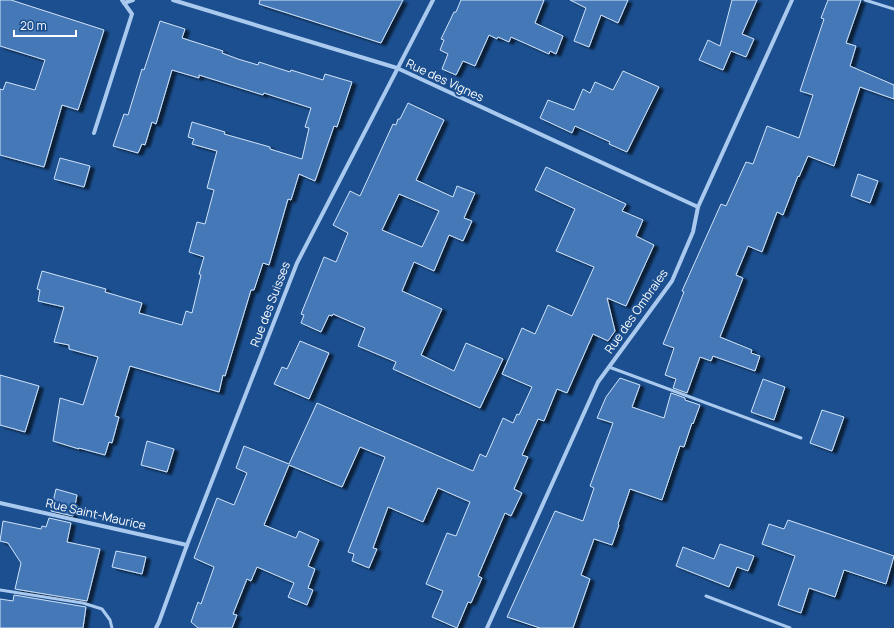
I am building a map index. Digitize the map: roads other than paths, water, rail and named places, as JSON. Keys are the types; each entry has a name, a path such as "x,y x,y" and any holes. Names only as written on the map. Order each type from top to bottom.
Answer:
{"street":[{"path":"94,132 132,14 123,1 133,0"},
{"name":"Rue des Vignes","path":"173,0 397,68 698,207"},
{"name":"Rue des Suisses","path":"156,628 297,263 433,0"},
{"name":"Rue des Ombraies","path":"487,628 598,382 672,281 693,232 698,207 792,0"},
{"name":"Rue Saint-Maurice","path":"0,503 187,545"}],"lane":[{"path":"865,0 894,9"},
{"path":"609,367 801,438"},
{"path":"0,590 83,603 102,609 110,620 112,628"},
{"path":"706,596 790,628"}]}
